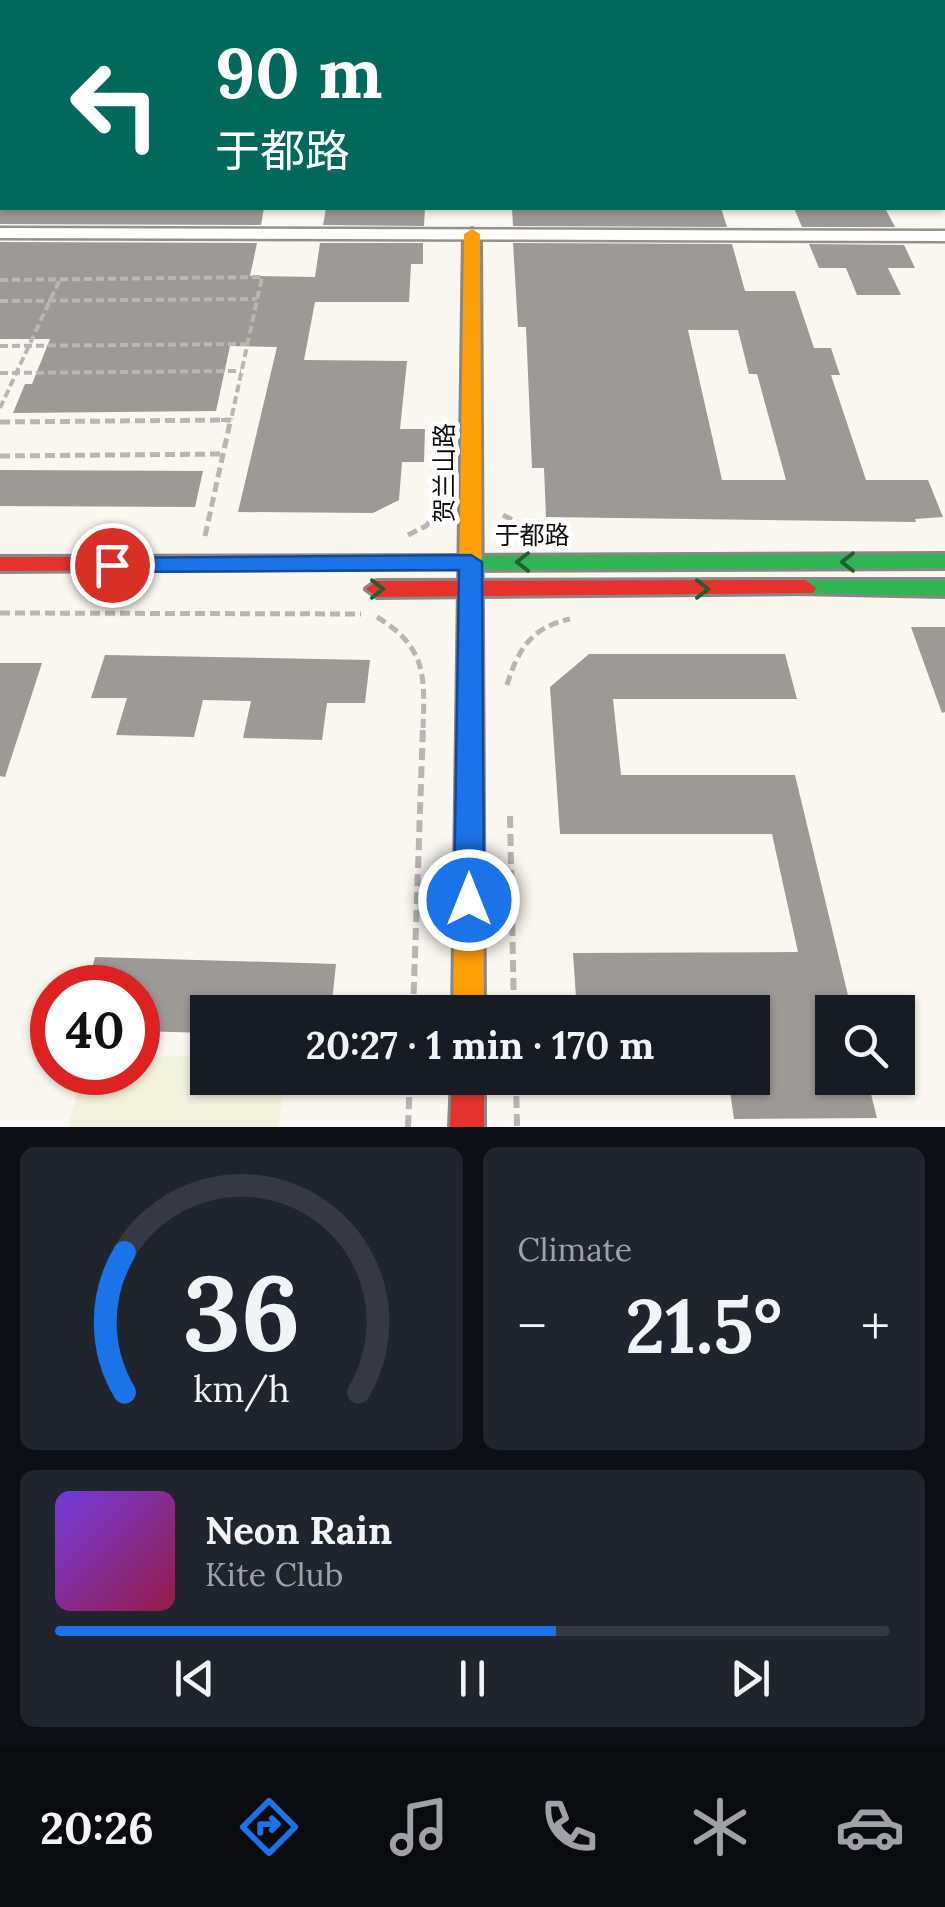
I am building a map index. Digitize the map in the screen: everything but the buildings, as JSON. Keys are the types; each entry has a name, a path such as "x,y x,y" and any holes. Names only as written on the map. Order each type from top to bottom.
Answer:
{"main road":[{"name":"贺兰山路","path":"468,995 472,234"},
{"name":"于都路","path":"0,564 945,561"},
{"path":"0,586 119,587"},
{"path":"354,589 945,588"},
{"path":"468,1095 468,1127"}],"street":[{"path":"0,233 945,236"}],"path":[{"path":"0,280 262,277 198,566"},
{"path":"0,408 60,279"},
{"path":"0,301 257,298"},
{"path":"0,346 247,344"},
{"path":"0,373 241,371"},
{"path":"0,422 230,420"},
{"path":"0,456 223,454"},
{"path":"396,536 426,526 442,506"},
{"path":"0,613 334,611 373,615 399,629 419,652 425,678 414,995"},
{"path":"506,688 513,664 528,638 547,622 584,618"},
{"path":"509,802 514,995"},
{"path":"408,1127 409,1095"},
{"path":"516,1095 517,1127"}],"green space":[{"path":"160,1056 190,1057 190,1095 283,1095 278,1127 68,1127 76,1095 160,1095"}],"traffic: fast":[{"path":"460,563 945,561"},
{"path":"805,588 945,588"}],"traffic: slow":[{"path":"468,995 472,234"}],"traffic: jam":[{"path":"0,564 460,563"},
{"path":"377,589 805,588"},
{"path":"467,1127 468,1095"}],"route":[{"path":"112,565 471,562 469,900"}]}
